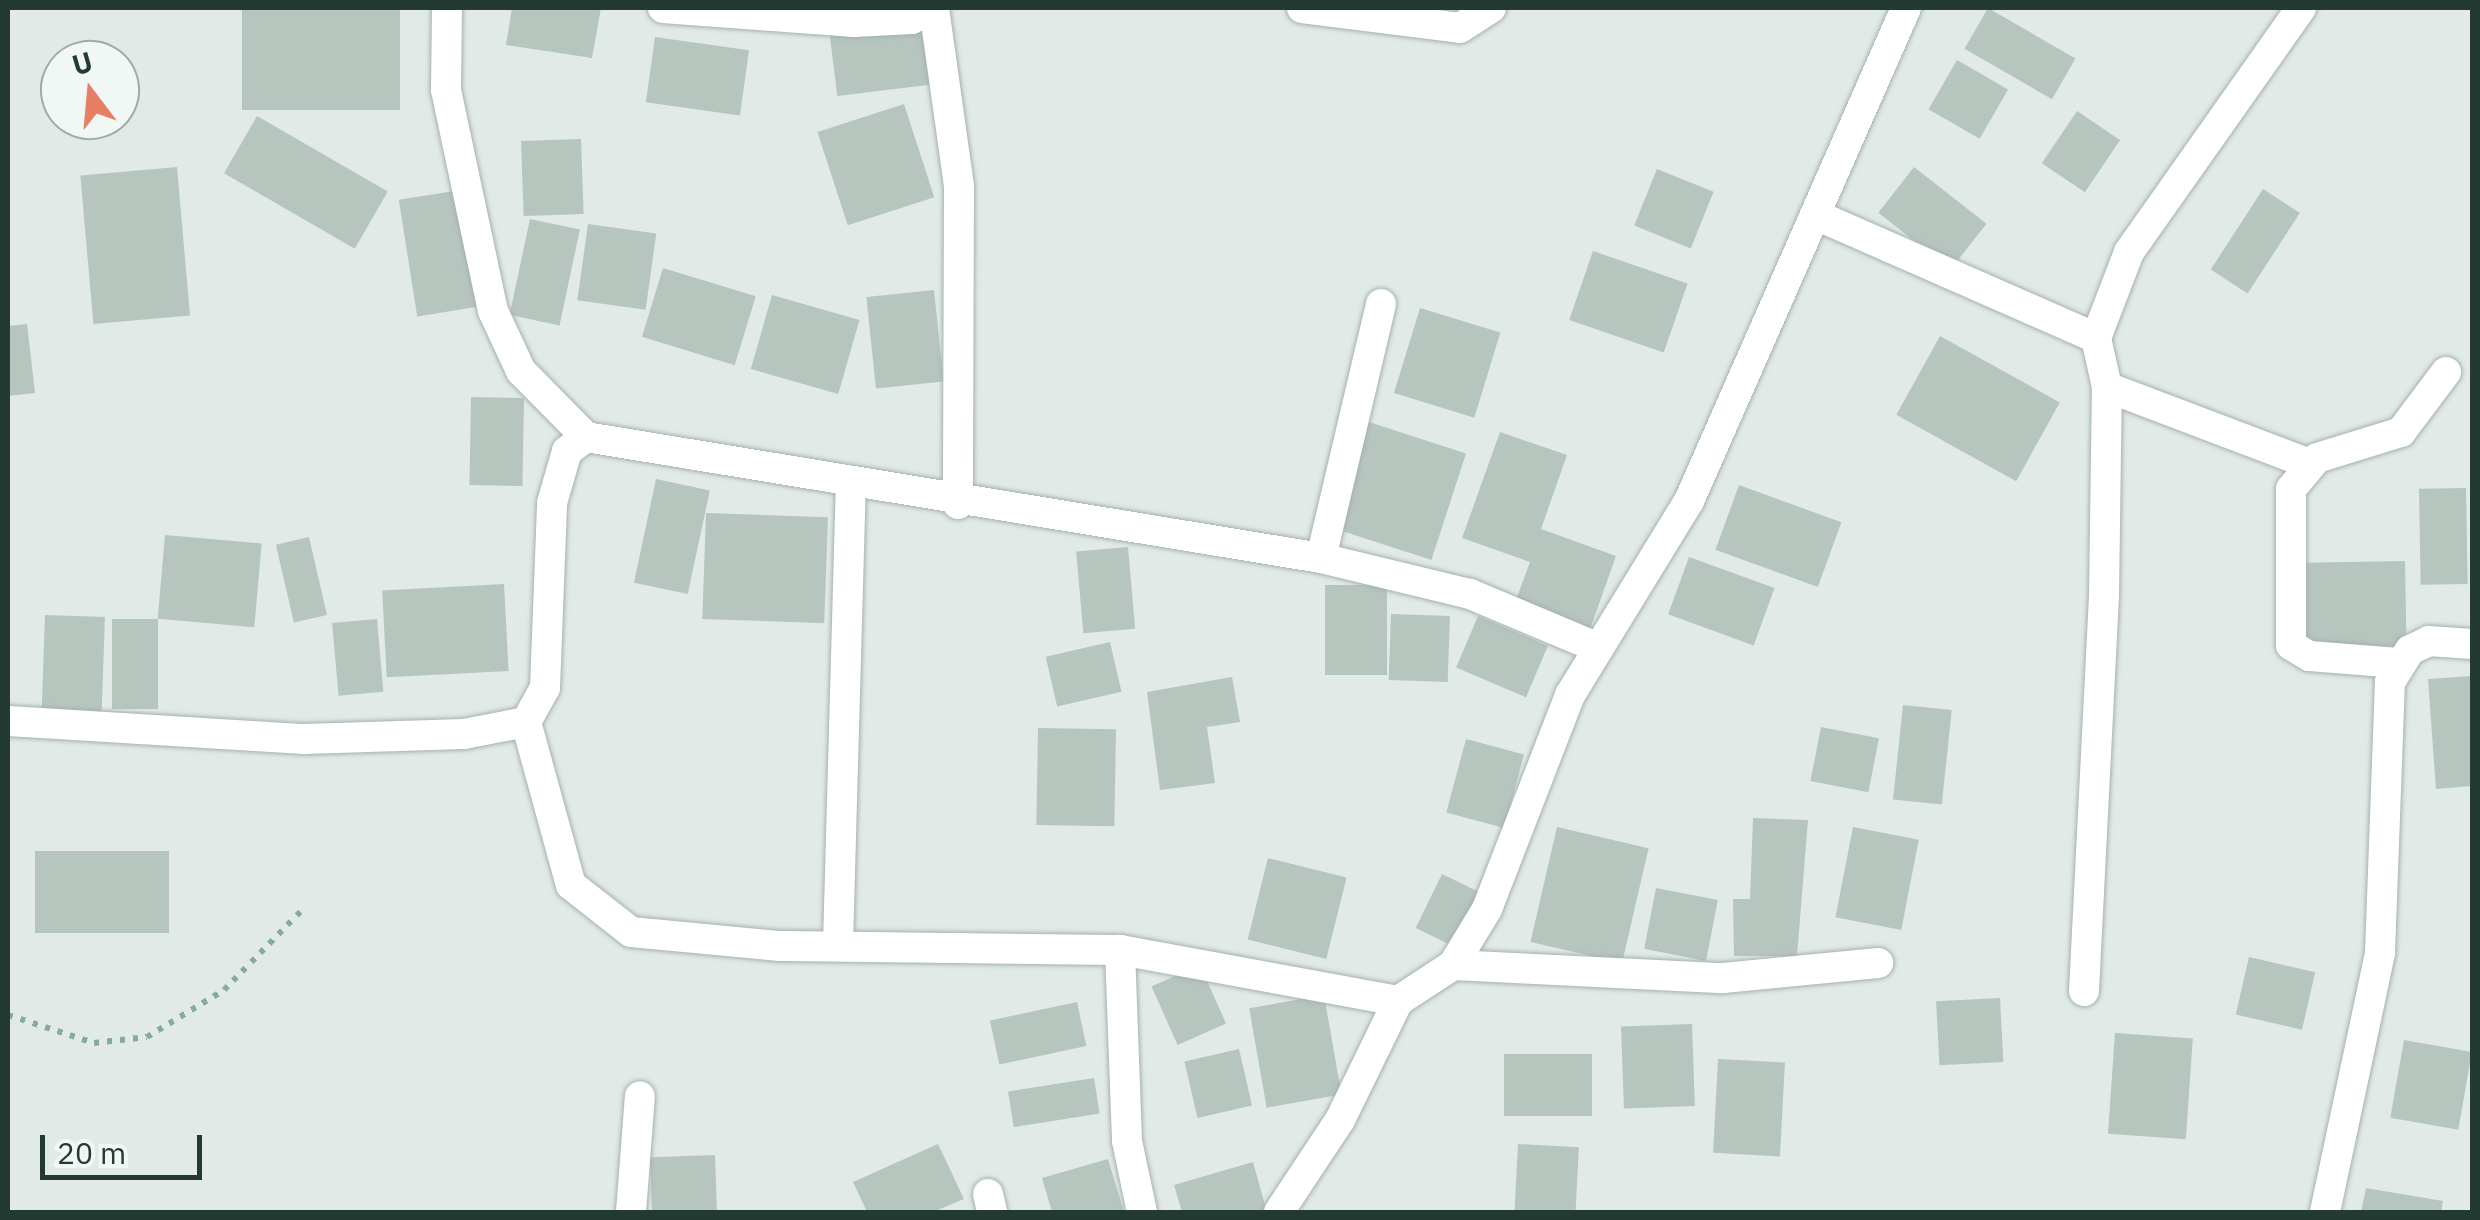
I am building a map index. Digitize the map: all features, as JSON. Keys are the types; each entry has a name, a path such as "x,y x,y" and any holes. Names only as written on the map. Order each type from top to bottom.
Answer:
{"street":[{"path":"447,8 446,90 493,310 521,371 586,436 958,504 1321,558 1470,594 1596,647"},
{"path":"663,8 854,22 912,19 932,8 959,187 958,504"},
{"path":"1302,8 1460,28 1491,8"},
{"path":"1278,1212 1340,1120 1398,1002 1453,965 1487,910 1596,647 1689,501 1906,8"},
{"path":"2084,991 2107,387 2096,338 2129,252 2301,8"},
{"path":"1816,215 2096,338"},
{"path":"1321,558 1381,304"},
{"path":"2107,387 2307,463 2401,432 2446,372"},
{"path":"586,436 567,452 552,503 545,688 526,722 560,859 587,907 631,932 686,942 1120,950 1398,1002"},
{"path":"2307,463 2291,490 2291,645 2309,656 2398,663"},
{"path":"838,944 851,486"},
{"path":"2325,1212 2380,953 2384,710 2398,663 2429,641 2472,644"},
{"path":"8,721 304,739 464,734 526,722"},
{"path":"1120,950 1125,1122 1142,1212"},
{"path":"1453,965 1723,978 1878,963"},
{"path":"631,1212 640,1096"}],"path":[{"path":"8,1015 94,1043 147,1037 224,990 306,906"}],"building":[{"path":"242,8 400,8 400,110 242,110"},
{"path":"512,8 601,8 592,58 506,45"},
{"path":"1988,8 2075,58 2052,99 1964,49"},
{"path":"924,23 932,85 837,96 830,35"},
{"path":"655,37 749,50 740,116 646,102"},
{"path":"1957,60 2008,89 1980,139 1928,109"},
{"path":"904,104 934,197 848,225 817,132"},
{"path":"2077,111 2120,140 2085,192 2042,163"},
{"path":"257,116 388,192 355,249 224,173"},
{"path":"581,139 584,214 524,216 521,141"},
{"path":"177,167 190,315 93,324 80,175"},
{"path":"1914,167 1986,224 1951,269 1878,213"},
{"path":"1657,169 1714,192 1691,248 1634,226"},
{"path":"2263,189 2300,213 2248,293 2211,270"},
{"path":"461,190 479,307 417,316 399,200"},
{"path":"530,219 580,230 560,325 510,315"},
{"path":"588,224 656,234 646,310 577,300"},
{"path":"1593,251 1688,284 1664,353 1569,320"},
{"path":"663,268 756,296 735,365 642,337"},
{"path":"934,290 944,381 876,389 866,297"},
{"path":"772,295 859,320 838,394 751,369"},
{"path":"1420,308 1500,333 1474,418 1394,393"},
{"path":"27,324 35,393 8,396 8,326"},
{"path":"1940,336 2060,402 2016,481 1896,415"},
{"path":"471,397 524,398 522,486 469,485"},
{"path":"1369,422 1466,454 1431,560 1334,529"},
{"path":"1500,432 1567,455 1541,529 1616,556 1589,632 1514,605 1530,562 1462,538"},
{"path":"656,479 710,490 688,594 634,583"},
{"path":"1739,485 1841,522 1818,587 1715,550"},
{"path":"2466,488 2468,584 2421,585 2419,489"},
{"path":"706,513 828,517 824,623 702,619"},
{"path":"165,535 262,543 254,627 158,619"},
{"path":"309,537 327,615 294,623 276,545"},
{"path":"1128,547 1135,629 1083,633 1076,552"},
{"path":"1689,557 1775,588 1754,645 1668,614"},
{"path":"2405,561 2406,646 2306,648 2305,563"},
{"path":"504,584 509,671 387,677 382,590"},
{"path":"1325,585 1387,585 1387,675 1325,675"},
{"path":"1391,614 1450,616 1448,682 1389,680"},
{"path":"45,615 105,617 102,713 42,711"},
{"path":"1478,616 1548,646 1526,697 1456,668"},
{"path":"112,619 158,619 158,709 112,709"},
{"path":"377,619 383,692 339,696 332,623"},
{"path":"1110,642 1121,692 1057,707 1046,657"},
{"path":"2472,676 2472,786 2436,789 2428,679"},
{"path":"1232,677 1240,722 1207,727 1215,783 1160,790 1147,692"},
{"path":"1903,705 1952,710 1942,805 1893,799"},
{"path":"1821,727 1879,738 1868,792 1811,781"},
{"path":"1038,728 1116,729 1114,826 1036,825"},
{"path":"1466,739 1524,755 1504,828 1446,812"},
{"path":"1753,818 1808,820 1797,956 1734,956 1733,899 1750,899"},
{"path":"1557,827 1649,848 1622,963 1530,942"},
{"path":"1853,827 1919,840 1901,930 1835,917"},
{"path":"35,851 169,851 169,933 35,933"},
{"path":"1268,858 1347,878 1326,959 1248,940"},
{"path":"1442,874 1488,896 1462,950 1416,928"},
{"path":"1656,888 1718,900 1706,961 1644,949"},
{"path":"2249,957 2315,972 2302,1030 2236,1014"},
{"path":"1200,965 1226,1023 1178,1045 1152,987"},
{"path":"1324,995 1342,1094 1267,1108 1249,1008"},
{"path":"2000,998 2003,1062 1939,1065 1936,1001"},
{"path":"1077,1002 1086,1046 999,1065 990,1021"},
{"path":"1692,1024 1695,1106 1624,1108 1621,1026"},
{"path":"2115,1033 2193,1038 2186,1139 2108,1134"},
{"path":"2404,1040 2472,1052 2458,1130 2390,1118"},
{"path":"1239,1049 1252,1106 1197,1118 1184,1062"},
{"path":"1504,1054 1592,1054 1592,1116 1504,1116"},
{"path":"1718,1059 1785,1063 1780,1156 1713,1153"},
{"path":"1094,1078 1100,1114 1014,1127 1008,1092"},
{"path":"938,1144 964,1199 933,1212 867,1212 853,1182"},
{"path":"1518,1144 1579,1147 1576,1212 1514,1212"},
{"path":"715,1155 717,1212 652,1212 650,1157"},
{"path":"1108,1159 1124,1212 1052,1212 1042,1178"},
{"path":"1253,1162 1267,1212 1182,1212 1174,1185"},
{"path":"2366,1188 2443,1201 2441,1212 2361,1212"}]}
